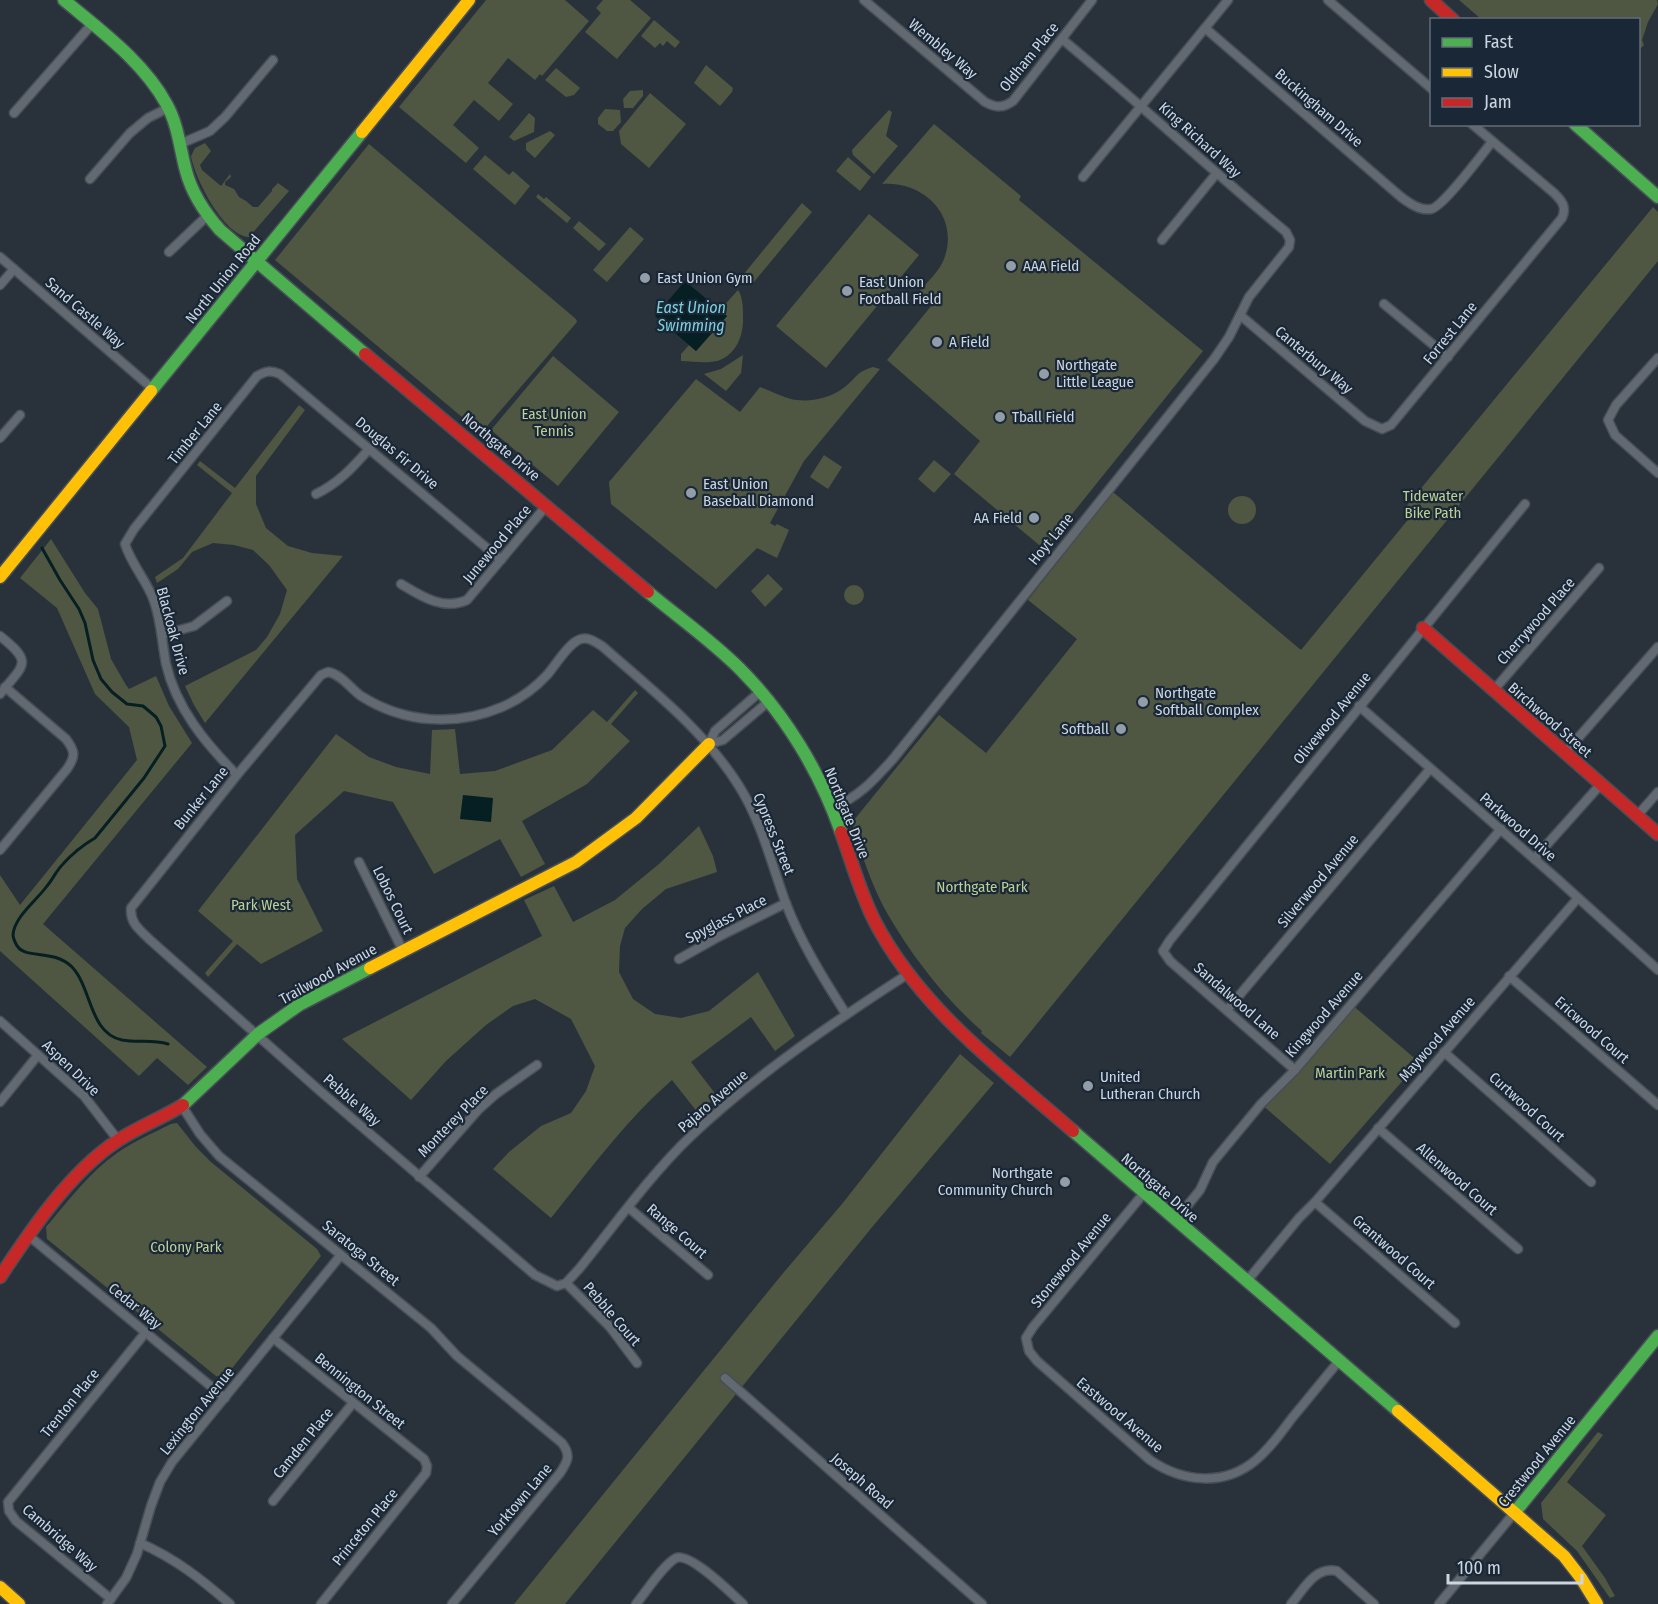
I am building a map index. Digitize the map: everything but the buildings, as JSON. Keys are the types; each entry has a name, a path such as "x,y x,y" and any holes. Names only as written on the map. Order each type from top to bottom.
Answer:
{"street":[{"name":"Northgate Drive","path":"64,0 124,51 157,90 168,108 187,174 207,216 227,238 739,668 765,696 786,723 809,761 832,808 865,898 882,936 908,974 939,1011 970,1042 1175,1221 1564,1556 1597,1604"},
{"name":"North Union Road","path":"0,577 469,0"},
{"name":"Wembley Way","path":"864,0 978,96"},
{"name":"Oldham Place","path":"978,96 993,107 1006,106 1092,0"},
{"path":"1083,177 1228,0"},
{"path":"1328,0 1430,88"},
{"path":"1431,0 1451,18"},
{"path":"14,113 92,24"},
{"name":"Buckingham Drive","path":"1205,28 1401,197 1422,209 1432,209 1439,205 1492,142"},
{"name":"King Richard Way","path":"1062,39 1288,236 1289,248 1272,270"},
{"path":"180,144 210,131 225,117 273,60"},
{"path":"90,179 130,133 148,118 168,108"},
{"name":"Forrest Lane","path":"1372,425 1382,429 1391,425 1563,218 1565,212 1563,202 1474,126"},
{"path":"1577,126 1658,197"},
{"path":"1161,240 1216,174"},
{"path":"169,252 207,216"},
{"name":"Sand Castle Way","path":"0,257 153,389"},
{"path":"0,285 14,269"},
{"name":"Hoyt Lane","path":"832,808 856,796 869,786 893,759 1214,358 1229,337 1249,297 1272,270"},
{"path":"1384,304 1448,357"},
{"name":"Canterbury Way","path":"1240,315 1372,425"},
{"path":"1658,358 1613,410 1608,420 1612,431 1658,473"},
{"name":"Douglas Fir Drive","path":"272,370 280,374 370,448 501,560"},
{"name":"Timber Lane","path":"142,519 257,376 272,370"},
{"path":"0,438 20,415"},
{"path":"316,494 343,478 370,448"},
{"name":"Olivewood Avenue","path":"1163,951 1359,706 1525,504"},
{"name":"Junewood Place","path":"401,584 419,595 444,605 458,604 467,600 547,505"},
{"name":"Blackoak Drive","path":"142,519 125,544 155,604 166,666 176,692 193,724 216,754 237,775"},
{"name":"Cherrywood Place","path":"1493,691 1599,568"},
{"path":"162,635 194,626 227,600"},
{"name":"Birchwood Street","path":"1423,628 1658,834"},
{"path":"0,850 67,769 75,756 74,749 66,739 3,691 23,662 15,647 2,637"},
{"name":"Cypress Street","path":"562,656 579,639 590,639 596,642 692,726 709,744 739,786 753,812 786,903 820,974 846,1014"},
{"path":"1565,753 1658,647"},
{"name":"Bunker Lane","path":"130,917 131,908 140,894 321,675 332,672 373,704 394,713 430,720 462,718 503,707 524,695 546,676 562,656"},
{"name":"Trailwood Avenue","path":"0,1277 11,1258 85,1165 118,1140 182,1106 258,1034 299,1005 576,862 611,838 636,818 709,744 715,731 765,696"},
{"name":"Parkwood Drive","path":"1359,706 1658,970"},
{"name":"Silverwood Avenue","path":"1227,1010 1430,769"},
{"path":"1534,859 1601,784"},
{"path":"1637,816 1658,792"},
{"name":"Kingwood Avenue","path":"1175,1221 1200,1190 1213,1162 1261,1104 1295,1070 1501,830"},
{"name":"Lobos Court","path":"359,862 403,951"},
{"name":"Maywood Avenue","path":"1247,1281 1299,1218 1316,1202 1578,898"},
{"name":"Spyglass Place","path":"679,959 736,927 786,903"},
{"name":"Pebble Way","path":"130,917 134,925 148,939 419,1177 535,1275 557,1286 566,1283"},
{"name":"Sandalwood Lane","path":"1163,951 1170,961 1295,1070"},
{"name":"Pajaro Avenue","path":"566,1283 670,1158 704,1124 846,1014 908,974"},
{"name":"Ericwood Court","path":"1509,976 1658,1105"},
{"name":"Aspen Drive","path":"0,1021 84,1096 118,1140"},
{"name":"Curtwood Court","path":"1444,1052 1591,1182"},
{"path":"0,1102 38,1055"},
{"name":"Monterey Place","path":"419,1177 478,1110 496,1094 537,1065"},
{"name":"Saratoga Street","path":"182,1106 200,1134 219,1156 431,1328 457,1356 529,1416"},
{"name":"Allenwood Court","path":"1378,1128 1518,1249"},
{"name":"Stonewood Avenue","path":"1027,1347 1026,1338 1033,1328 1144,1193"},
{"name":"Grantwood Court","path":"1316,1202 1455,1323"},
{"name":"Range Court","path":"629,1208 708,1275"},
{"name":"Cedar Way","path":"28,1236 225,1398"},
{"name":"Lexington Avenue","path":"109,1601 126,1578 160,1482 172,1462 341,1255"},
{"name":"Pebble Court","path":"566,1283 610,1327 637,1364"},
{"name":"Trenton Place","path":"16,1491 146,1332"},
{"name":"Crestwood Avenue","path":"1439,1604 1658,1335"},
{"name":"Bennington Street","path":"273,1338 424,1459 428,1466"},
{"name":"Eastwood Avenue","path":"1027,1347 1037,1361 1150,1460 1163,1469 1196,1479 1224,1477 1242,1470 1255,1461 1339,1361"},
{"name":"Joseph Road","path":"724,1378 982,1604"},
{"name":"Camden Place","path":"273,1501 354,1403"},
{"name":"Yorktown Lane","path":"452,1604 568,1461 568,1450 562,1443 529,1416"},
{"name":"Princeton Place","path":"321,1604 426,1473 428,1466"},
{"name":"Cambridge Way","path":"16,1491 8,1502 9,1511 16,1521 109,1601"},
{"path":"140,1543 182,1564 230,1604"},
{"path":"636,1604 672,1562 681,1557 695,1563 743,1604"},
{"path":"1291,1604 1316,1574 1330,1570 1337,1571 1374,1604"},
{"path":"0,1587 19,1604"}],"green space":[{"path":"486,0 565,0 589,21 542,76 540,74 535,80 508,58 488,83 513,104 499,121 474,100 453,125 479,148 466,163 399,107"},
{"path":"603,0 630,0 651,18 617,59 585,32 601,13 596,8"},
{"path":"1459,0 1657,0 1658,4 1648,22 1642,40 1644,45 1640,49 1640,18 1480,18"},
{"path":"654,20 680,42 675,48 667,41 663,46 660,43 655,48 641,36"},
{"path":"706,65 733,88 720,106 694,83"},
{"path":"556,68 580,88 574,95 566,97 545,80"},
{"path":"643,90 643,96 633,108 624,108 623,99 630,91"},
{"path":"650,93 686,124 649,168 621,144 619,131"},
{"path":"605,109 620,110 621,122 613,131 607,131 598,124 598,118"},
{"path":"889,110 892,112 886,136 898,146 874,174 853,155 852,150"},
{"path":"529,113 535,118 534,132 514,141 509,137"},
{"name":"Northgate Little League","path":"934,124 1021,196 1019,200 1203,351 1044,549 954,474 980,441 887,360 932,305 918,293 942,264 948,243 947,229 935,204 912,188 882,184"},
{"path":"550,131 555,135 535,158 526,150 526,143"},
{"path":"205,143 211,151 200,165 202,170 221,186 230,174 231,177 225,185 234,189 239,197 253,207 258,207 278,183 289,191 249,237 239,234 221,217 198,178 191,156 195,148"},
{"path":"369,144 576,319 577,322 481,433 275,260"},
{"path":"485,155 509,175 513,171 530,186 515,205 473,169"},
{"path":"848,157 871,177 860,191 836,171"},
{"path":"538,194 544,199 546,197 571,218 567,223 536,197"},
{"path":"802,203 812,212 753,283 743,275"},
{"path":"1653,207 1658,212 1658,261 1010,1057 981,1033 982,1031 955,1005 907,945 887,913 874,886 853,828 854,820 939,715 986,753 1077,639 1028,600 1113,492 1301,650 1411,516 1404,509"},
{"name":"East Union Football Field","path":"869,214 919,255 826,368 776,326"},
{"path":"579,221 606,244 599,251 573,228"},
{"path":"630,227 644,239 607,282 593,270"},
{"path":"738,290 742,303 743,325 736,347 725,358 718,361 681,361 681,354 689,345 696,351 727,316 720,310"},
{"path":"743,355 741,373 726,391 704,374 721,369"},
{"name":"East Union Tennis","path":"553,356 619,412 558,486 491,430"},
{"name":"East Union Baseball Diamond","path":"873,367 880,369 804,461 770,523 789,530 777,558 757,548 716,589 611,504 609,482 696,379 740,412 760,387 792,399 817,399 835,393 860,373"},
{"path":"299,405 305,410 256,476 256,504 266,528 288,546 312,553 343,556 205,723 185,686 256,650 267,637 280,614 287,590 269,565 253,550 234,545 213,543 192,552 178,569 157,583 155,577 183,558 232,493 197,465 200,461 235,488"},
{"path":"824,455 842,467 828,489 810,477"},
{"path":"934,460 951,474 934,493 918,479"},
{"path":"1242,496 1252,500 1256,510 1252,520 1242,524 1232,520 1228,510 1232,500"},
{"path":"51,539 85,593 98,609 111,659 126,685 129,689 156,676 169,706 192,743 43,924 207,1067 188,1085 157,1058 139,1076 0,951 0,875 20,905 137,760 129,727 95,694 57,608 20,578"},
{"path":"768,574 783,589 765,607 751,591"},
{"path":"854,585 861,588 864,595 861,602 854,605 847,602 844,595 847,588"},
{"name":"Park West","path":"635,690 638,693 611,724 630,741 587,784 522,821 545,864 521,877 500,839 434,874 393,802 344,791 295,835 297,879 323,931 261,964 237,944 208,977 205,973 233,941 198,911 336,734 369,757 396,767 430,774 432,730 455,729 460,774 495,771 552,750 593,710 607,722"},
{"path":"699,826 713,856 717,872 666,889 642,909 625,928 620,946 619,972 633,999 655,1014 681,1018 709,1011 758,972 795,1036 775,1051 751,1017 691,1062 717,1096 698,1113 672,1080 624,1129 551,1218 493,1169 509,1152 541,1126 571,1113 586,1091 595,1066 571,1019 535,999 513,1006 486,1025 446,1061 411,1100 342,1039 542,936 524,900 554,886 573,922 615,900 659,864"},
{"name":"Martin Park","path":"1351,1004 1419,1062 1330,1164 1261,1104"},
{"path":"960,1054 994,1083 873,1226 565,1604 514,1604 842,1204"},
{"name":"Colony Park","path":"177,1123 211,1162 317,1249 321,1256 226,1376 221,1377 216,1376 47,1239 46,1227 97,1169 130,1145"},
{"path":"1598,1432 1603,1435 1567,1482 1606,1515 1582,1546 1615,1596 1610,1598 1577,1551 1543,1519 1541,1503"}],"water":[{"name":"East Union Swimming","path":"685,281 727,316 696,351 655,316"},
{"path":"463,795 493,798 491,822 460,819"}],"waterway":[{"path":"42,548 79,609 85,623 93,660 101,679 127,704 143,706 156,717 161,726 165,746 144,778 95,838 58,869 17,922 13,935 17,946 22,951 57,958 72,967 84,986 97,1019 111,1036 122,1040 168,1044"}],"traffic: fast":[{"path":"64,0 121,48 157,89 174,121 192,188 214,224 365,354"},
{"path":"1577,126 1658,197"},
{"path":"151,391 362,132"},
{"path":"648,592 740,669 772,705 812,766 841,832"},
{"path":"183,1105 258,1034 299,1005 370,968"},
{"path":"1073,1131 1398,1411"},
{"path":"1515,1512 1658,1336"}],"traffic: slow":[{"path":"362,132 469,0"},
{"path":"0,577 151,391"},
{"path":"370,968 576,862 636,818 709,744"},
{"path":"1398,1411 1564,1556 1597,1604"},
{"path":"0,1587 19,1604"}],"traffic: jam":[{"path":"1431,0 1451,18"},
{"path":"365,354 648,592"},
{"path":"1423,628 1658,834"},
{"path":"841,832 875,922 893,953 915,982 964,1035 1073,1131"},
{"path":"0,1277 38,1221 83,1169 117,1141 183,1105"}],"place":[{"name":"AAA Field","path":"1011,266"},
{"name":"East Union Gym","path":"645,278"},
{"name":"East Union Football Field","path":"847,291"},
{"name":"A Field","path":"937,342"},
{"name":"Northgate Little League","path":"1044,374"},
{"name":"Tball Field","path":"1000,417"},
{"name":"East Union Baseball Diamond","path":"691,493"},
{"name":"AA Field","path":"1034,518"},
{"name":"Northgate Softball Complex","path":"1143,702"},
{"name":"Softball","path":"1121,729"},
{"name":"United Lutheran Church","path":"1088,1086"},
{"name":"Northgate Community Church","path":"1065,1182"}],"park label":[{"name":"Tidewater Bike Path","path":"1433,504"},
{"name":"Northgate Park","path":"982,887"}]}
